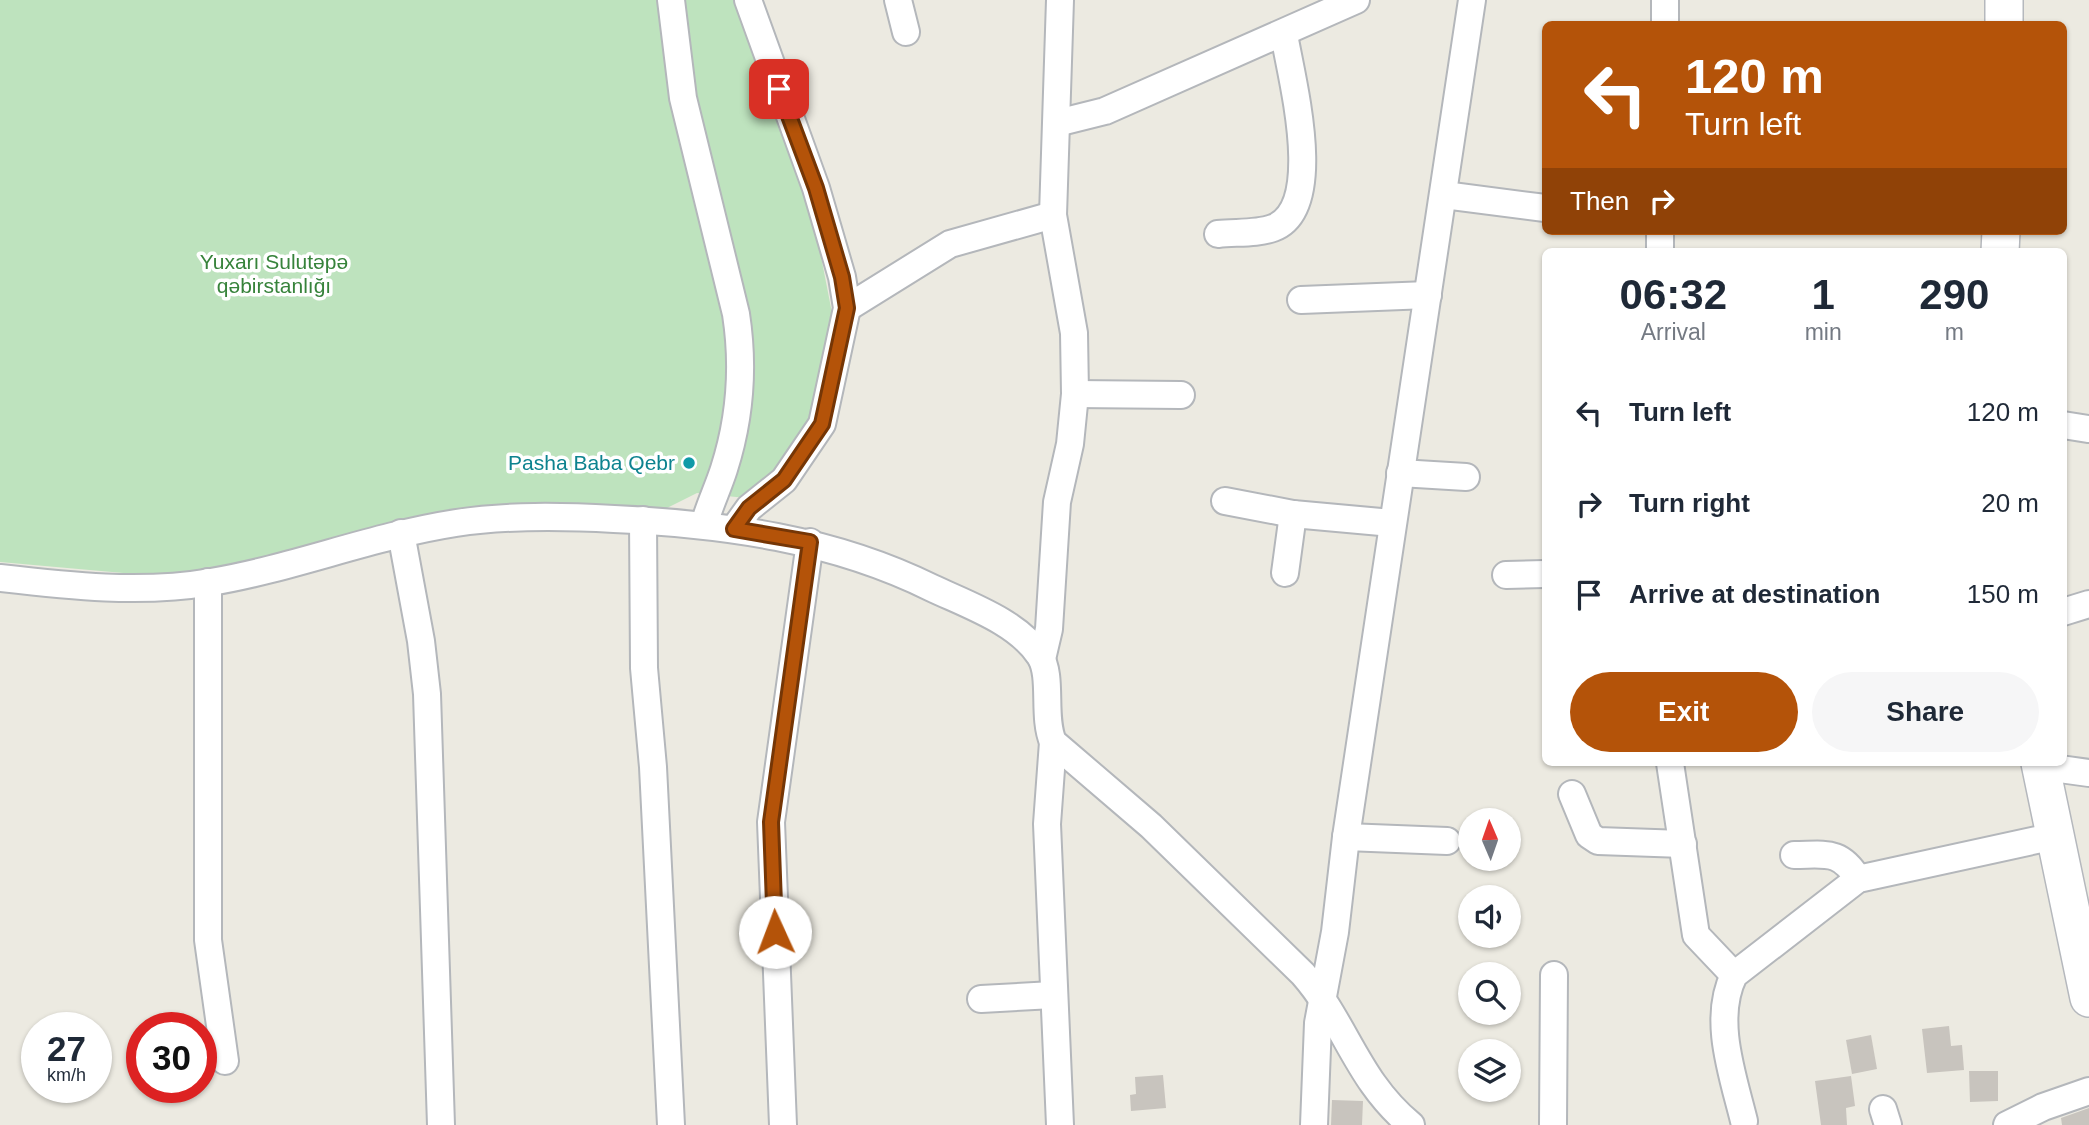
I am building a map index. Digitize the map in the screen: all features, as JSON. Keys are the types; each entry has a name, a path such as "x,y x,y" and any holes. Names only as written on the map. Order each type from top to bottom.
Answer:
{"street":[{"path":"671,0 683,98 736,314 741,346 736,419 724,468 704,525"},
{"path":"734,529 749,508 784,480 822,424 847,308 842,277 816,188 748,0"},
{"path":"898,0 906,32"},
{"path":"1060,0 1053,215 1074,333 1075,394 1070,444 1056,502 1049,629 1042,659 1048,730 1053,742 1151,826 1277,947 1321,997 1371,1084 1411,1125"},
{"path":"1057,123 1104,111 1356,0"},
{"path":"1314,1125 1315,1048 1321,997 1335,932 1346,837 1392,523 1472,0"},
{"path":"1665,0 1665,21"},
{"path":"2004,0 2004,21"},
{"path":"1218,234 1272,229 1289,218 1299,195 1304,166 1284,34"},
{"path":"1444,195 1542,208"},
{"path":"847,308 950,244 1053,215"},
{"path":"1301,300 1428,295"},
{"path":"1075,394 1181,395"},
{"path":"2067,426 2088,429"},
{"path":"1400,473 1466,477"},
{"path":"1225,501 1293,514 1392,523"},
{"path":"1285,573 1293,514"},
{"path":"0,578 112,587 208,582 401,533 481,519 568,516 643,520 704,525 810,542 883,567 974,608 1016,631 1042,659"},
{"path":"643,520 643,655 653,767 671,1125"},
{"path":"401,533 421,640 427,694 441,1125"},
{"path":"783,1125 771,822 810,542"},
{"path":"1506,575 1542,574"},
{"path":"208,582 208,940 225,1061"},
{"path":"2067,611 2089,604"},
{"path":"1053,742 1047,824 1060,1125"},
{"path":"1670,766 1696,936 1734,975"},
{"path":"2089,773 2041,767 2089,998"},
{"path":"1572,794 1589,835 1598,841 1683,844"},
{"path":"1744,1121 1723,1012 1725,993 1734,975 1858,879 2055,836"},
{"path":"1346,837 1447,841"},
{"path":"1794,855 1836,856 1848,863 1858,879"},
{"path":"1553,1125 1554,975"},
{"path":"981,999 1053,995"},
{"path":"2007,1125 2043,1107 2089,1091"}],"green space":[{"name":"Yuxarı Sulutəpə qəbirstanlığı","path":"0,0 742,0 755,60 808,190 833,318 816,417 786,464 746,498 697,493 657,513 609,505 457,511 242,565 157,576 0,562"}],"building":[{"path":"1949,1026 1951,1046 1962,1045 1964,1070 1927,1073 1922,1029"},
{"path":"1871,1035 1877,1069 1852,1074 1846,1040"},
{"path":"1969,1071 1998,1071 1998,1101 1970,1102"},
{"path":"1163,1075 1166,1108 1131,1111 1130,1095 1136,1094 1135,1077"},
{"path":"1851,1076 1855,1106 1846,1108 1847,1125 1821,1125 1815,1081"},
{"path":"1332,1100 1363,1101 1362,1125 1331,1125"},
{"path":"2089,1108 2089,1125 2062,1125 2061,1118"}],"place":[{"name":"Pasha Baba Qebr","path":"689,463"}],"route":[{"path":"775,932 771,822 810,542 734,529 749,508 784,480 811,444 822,424 847,308 842,277 816,188 779,89"}]}
